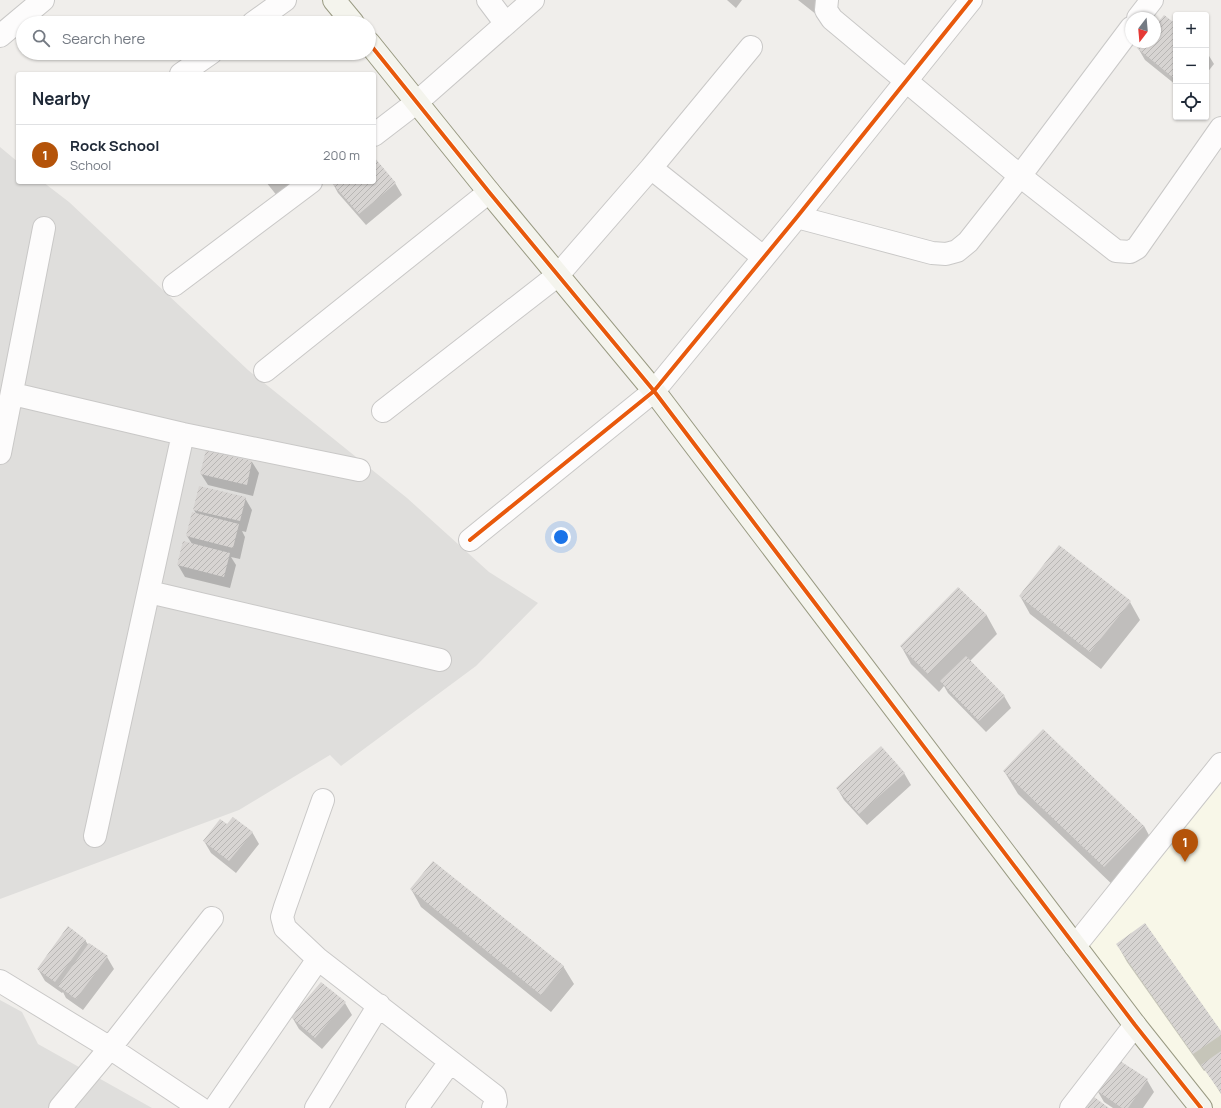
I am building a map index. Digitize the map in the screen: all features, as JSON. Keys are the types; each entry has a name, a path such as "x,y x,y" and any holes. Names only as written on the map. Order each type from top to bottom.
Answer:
{"street":[{"path":"24,16 43,0"},
{"path":"263,16 285,0"},
{"path":"334,0 347,16"},
{"path":"488,0 506,24"},
{"path":"376,133 417,102 533,0"},
{"path":"827,0 826,10 832,19 904,81 1020,176 1116,251 1130,252 1137,248 1221,128"},
{"path":"470,540 654,391 797,217 904,81 971,0"},
{"path":"1143,12 1152,0"},
{"path":"0,36 16,23"},
{"path":"797,217 932,253 946,254 956,251 968,242 1020,176 1125,36"},
{"path":"383,410 558,275 651,168 751,47"},
{"path":"376,52 489,192 654,391 1194,1105"},
{"path":"184,72 201,60"},
{"path":"651,168 763,257"},
{"path":"174,285 308,184"},
{"path":"265,371 489,192"},
{"path":"0,453 13,394 44,228"},
{"path":"13,394 183,434 359,470"},
{"path":"96,836 183,434"},
{"path":"149,592 440,660"},
{"path":"1075,946 1221,764"},
{"path":"323,800 282,918 284,928 318,959 495,1096 496,1102 493,1108"},
{"path":"60,1108 110,1048 212,918"},
{"path":"215,1108 318,959"},
{"path":"0,981 110,1048 200,1108"},
{"path":"316,1108 379,1005"},
{"path":"1071,1108 1134,1025"},
{"path":"417,1108 450,1062"}],"shaded area":[{"path":"0,147 16,160 16,184 46,184 69,202 248,370 407,498 489,572 538,603 476,666 341,766 330,755 239,810 0,899"},
{"path":"1221,768 1221,1108 1192,1108 1078,956"},
{"path":"0,1000 22,1012 38,1044 152,1108 0,1108"}],"building":[{"path":"1164,15 1173,22 1173,78 1137,48 1161,48 1161,19"},
{"path":"376,159 396,183 359,214 333,184 376,184"},
{"path":"206,450 252,461 247,485 200,474"},
{"path":"199,486 246,497 240,521 193,510"},
{"path":"192,512 239,524 233,548 186,536"},
{"path":"183,541 230,553 224,577 177,565"},
{"path":"1059,545 1131,601 1090,652 1019,596"},
{"path":"958,587 987,615 928,674 900,646"},
{"path":"966,656 1005,696 979,721 940,681"},
{"path":"1043,729 1144,826 1104,867 1003,771"},
{"path":"881,746 905,773 859,814 836,788"},
{"path":"233,817 253,832 229,861 203,841 220,819 227,824"},
{"path":"433,861 564,966 541,995 410,889"},
{"path":"1145,923 1221,1031 1221,1035 1193,1054 1116,944"},
{"path":"68,926 86,940 55,982 37,969"},
{"path":"89,943 108,956 76,999 58,986"},
{"path":"321,982 346,1002 315,1038 291,1017"},
{"path":"1221,1051 1221,1093 1201,1065"},
{"path":"1117,1059 1148,1079 1128,1108 1122,1108 1096,1090"},
{"path":"1086,1091 1109,1108 1074,1108"}],"cycle path":[{"path":"470,540 654,391 797,217 971,0"},
{"path":"376,52 489,192 654,391 1135,1025 1201,1108"}],"place":[{"name":"Rock School","path":"1185,862"}]}
